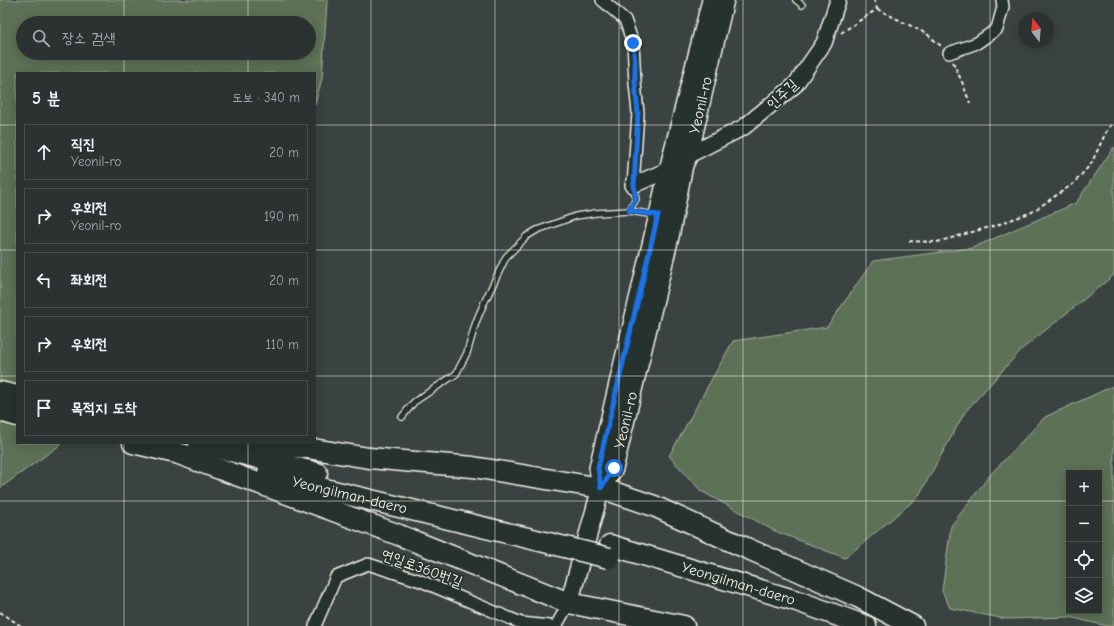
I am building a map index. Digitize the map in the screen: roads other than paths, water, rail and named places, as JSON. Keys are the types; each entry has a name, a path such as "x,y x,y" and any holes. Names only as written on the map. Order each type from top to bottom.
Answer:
{"highway":[{"path":"0,392 16,396"},
{"path":"0,411 16,416"},
{"name":"Yeongilman-daero","path":"137,444 343,493 567,541"},
{"name":"Yeongilman-daero","path":"203,444 567,541"},
{"path":"250,444 307,448 369,458 473,467 601,488 654,506 858,598 913,626"},
{"path":"179,454 399,535 569,603 684,626"},
{"path":"567,541 610,552"},
{"name":"Yeongilman-daero","path":"610,552 766,604 826,626"},
{"name":"Yeongilman-daero","path":"610,552 797,601 866,626"}],"main road":[{"name":"Yeonil-ro","path":"601,488 598,468 668,170 711,0"},
{"name":"Yeonil-ro","path":"601,488 614,468 670,237 684,165 689,154 725,0"},
{"path":"569,603 601,488"}],"street":[{"path":"602,0 625,20 633,43 638,113 634,185"},
{"name":"인주길","path":"634,185 668,170 689,154 744,127 795,85 824,43 838,0"},
{"path":"949,53 977,43 997,29 1003,7 1002,0"},
{"name":"연일로360번길","path":"315,626 336,577 368,564 421,581 521,623 549,626"},
{"path":"556,626 569,603"}],"lane":[{"path":"796,0 802,5"},
{"path":"629,211 636,199 634,185"},
{"path":"402,417 414,402 456,374 467,353 476,322 506,257 526,236 537,230 576,216 596,212 629,211 658,215"}]}
